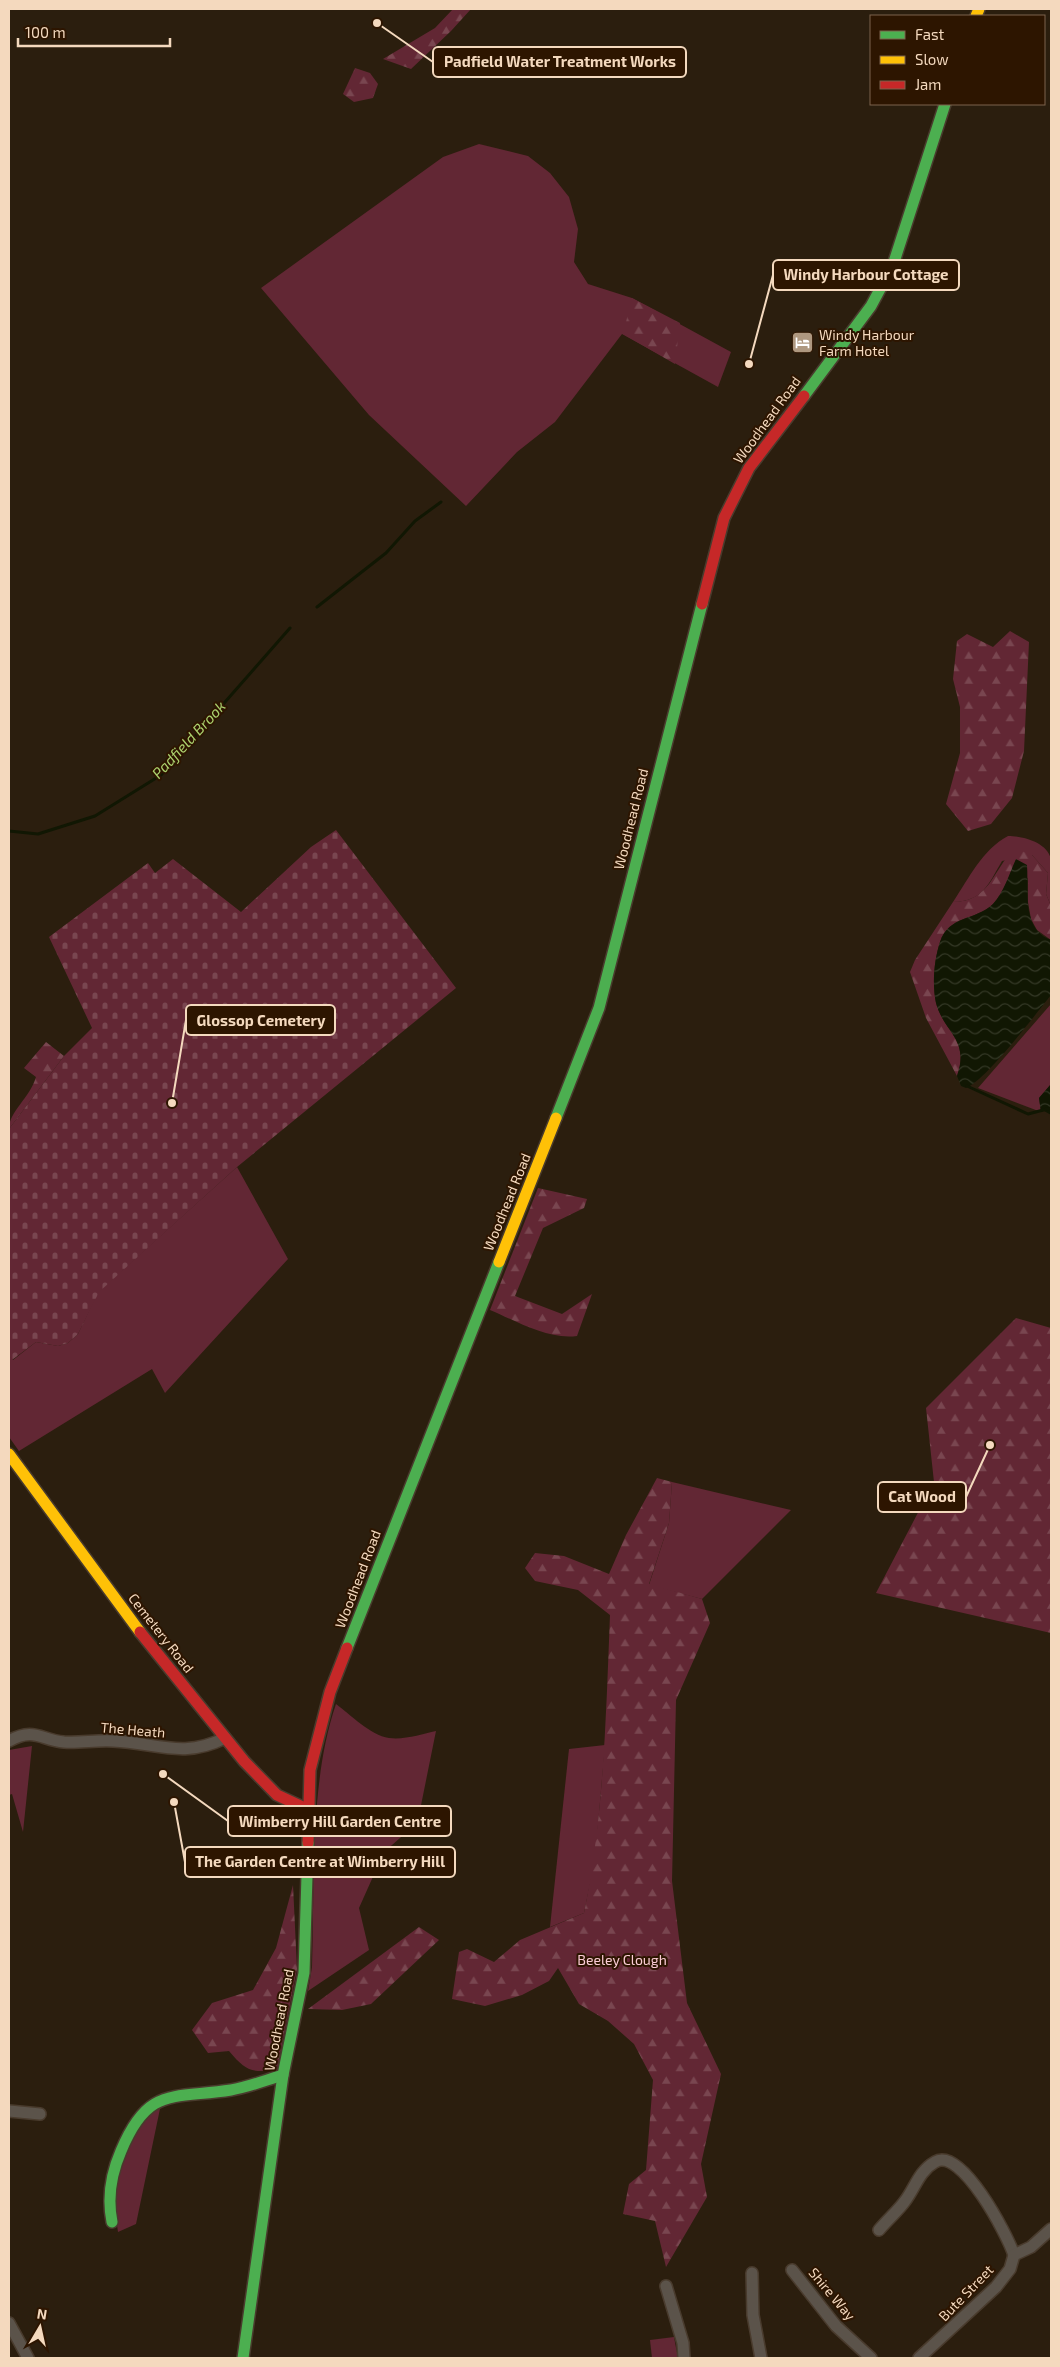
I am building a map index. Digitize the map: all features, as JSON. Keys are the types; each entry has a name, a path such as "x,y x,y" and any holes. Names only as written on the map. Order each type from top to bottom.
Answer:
{"main road":[{"name":"Woodhead Road","path":"242,2358 283,2075 304,1973 310,1770 330,1692 604,992 724,518 749,468 871,306 892,265 945,105"},
{"name":"Cemetery Road","path":"9,1454 130,1620 225,1738 277,1795 309,1810"},
{"path":"112,2222 109,2210 110,2186 122,2147 139,2115 166,2097 180,2093 234,2089 283,2075"}],"street":[{"name":"The Heath","path":"9,1741 16,1737 38,1734 62,1742 111,1740 195,1750 225,1738"},
{"path":"9,2112 40,2114"},
{"path":"879,2230 906,2201 916,2180 926,2168 936,2160 948,2159 961,2170 988,2204 1008,2237 1014,2254 1030,2247 1051,2229"},
{"name":"Bute Street","path":"919,2358 996,2287 1010,2269 1014,2254"},
{"name":"Shire Way","path":"792,2270 836,2326 872,2358"},
{"path":"752,2273 753,2315 761,2358"},
{"path":"666,2286 683,2343 684,2358"},
{"path":"9,2324 28,2358"}],"green space":[{"path":"453,9 471,9 411,69 383,59 435,28"},
{"path":"355,68 370,73 378,84 373,98 354,102 343,94"},
{"path":"479,144 528,156 550,173 569,197 578,229 574,262 588,284 632,298 731,352 718,387 622,334 555,422 517,452 466,506 369,415 261,288 443,157"},
{"path":"632,298 680,323 675,364 623,334"},
{"path":"1010,631 1029,642 1024,751 1012,798 991,824 968,831 946,804 960,753 960,707 953,679 957,641 967,634 993,647"},
{"path":"336,830 456,988 237,1167 99,1292 78,1334 68,1343 58,1346 36,1342 12,1360 9,1355 9,1129 64,1056 92,1028 49,937 148,863 155,873 173,859 241,912 311,847"},
{"path":"1008,836 1033,841 1045,848 1049,853 1053,870 1051,906 1046,894 1048,873 1032,855 1002,861 984,890 971,899 953,902 983,857"},
{"path":"1015,848 1032,855 1048,873 1046,894 1051,906 1051,940 1037,930 1031,919 1028,902 1028,879 1016,860 1004,888 993,904 956,923 944,933 935,964 935,996 944,1022 958,1045 960,1063 957,1076 926,1018 910,972 915,960 953,902 975,897 983,891"},
{"path":"1051,1004 1051,1084 1039,1098 1041,1112 978,1088"},
{"path":"46,1042 64,1056 9,1129 12,1116 33,1085 36,1077 24,1068"},
{"path":"237,1167 288,1259 165,1393 152,1369 19,1451 9,1437 9,1355 13,1360 36,1342 58,1346 68,1343 78,1334 98,1292"},
{"path":"538,1188 587,1199 584,1208 543,1228 515,1296 562,1314 592,1294 577,1336 555,1335 544,1332 490,1310"},
{"path":"1016,1318 1051,1328 1051,1633 876,1593 934,1482 926,1408"},
{"name":"Beeley Clough","path":"657,1478 672,1482 669,1523 649,1584 702,1599 710,1623 676,1700 672,1881 687,2003 721,2074 701,2164 707,2197 666,2267 655,2221 623,2214 629,2184 646,2170 653,2080 634,2044 608,2021 579,2004 558,1968 549,1981 522,1995 485,2006 452,1999 459,1952 467,1949 494,1962 520,1940 584,1913 591,1876 600,1802 610,1615 578,1590 535,1581 525,1568 535,1553 564,1556 609,1574 626,1535"},
{"path":"672,1482 791,1510 702,1599 649,1585 669,1523"},
{"path":"336,1704 368,1729 389,1738 401,1738 436,1731 415,1835 408,1831 384,1852 359,1908 369,1950 308,1991 312,1967 317,1800 327,1735"},
{"path":"605,1745 595,1859 584,1913 550,1927 569,1749"},
{"path":"32,1746 23,1832 12,1794 9,1795 9,1750"},
{"path":"293,1885 297,1969 277,2070 255,2071 245,2067 229,2051 208,2053 192,2030 212,2003 253,1990 276,1948"},
{"path":"419,1927 439,1940 371,2004 342,2010 308,2009"},
{"path":"161,2104 136,2224 118,2232 115,2211 118,2181 122,2166 143,2124"},
{"path":"674,2337 678,2358 652,2358 650,2340"}],"water":[{"path":"1016,859 1027,865 1028,908 1031,918 1041,935 1051,940 1051,995 997,1060 975,1083 966,1088 961,1086 957,1076 960,1063 958,1045 944,1022 936,1003 934,972 936,956 944,933 950,927 993,904 1003,888"},
{"path":"1051,1084 1051,1115 1044,1111 1041,1112 1039,1098"}],"waterway":[{"name":"Padfield Brook","path":"317,607 386,553 415,521 441,502"},
{"name":"Padfield Brook","path":"9,831 38,834 95,816 161,775 290,628"},
{"path":"967,1086 1028,1114 1051,1108"}],"traffic: fast":[{"path":"804,396 871,306 893,265 945,105"},
{"path":"556,1118 599,1008 702,604"},
{"path":"347,1648 499,1262"},
{"path":"243,2358 283,2075 304,1973 308,1843"},
{"path":"112,2222 110,2204 112,2177 121,2151 141,2115 152,2106 177,2096 238,2089 283,2075"}],"traffic: slow":[{"path":"976,15 979,9"},
{"path":"499,1262 556,1118"},
{"path":"9,1454 140,1632"}],"traffic: jam":[{"path":"702,604 724,518 749,468 804,396"},
{"path":"140,1632 244,1761 277,1795 309,1810"},
{"path":"308,1843 310,1770 330,1692 347,1648"}],"place":[{"name":"Padfield Water Treatment Works","path":"377,23"},
{"name":"Windy Harbour Farm Hotel","path":"803,343"},
{"name":"Windy Harbour Cottage","path":"749,364"},
{"name":"Glossop Cemetery","path":"172,1103"},
{"name":"Cat Wood","path":"990,1445"},
{"name":"Wimberry Hill Garden Centre","path":"163,1774"},
{"name":"The Garden Centre at Wimberry Hill","path":"174,1802"}]}
